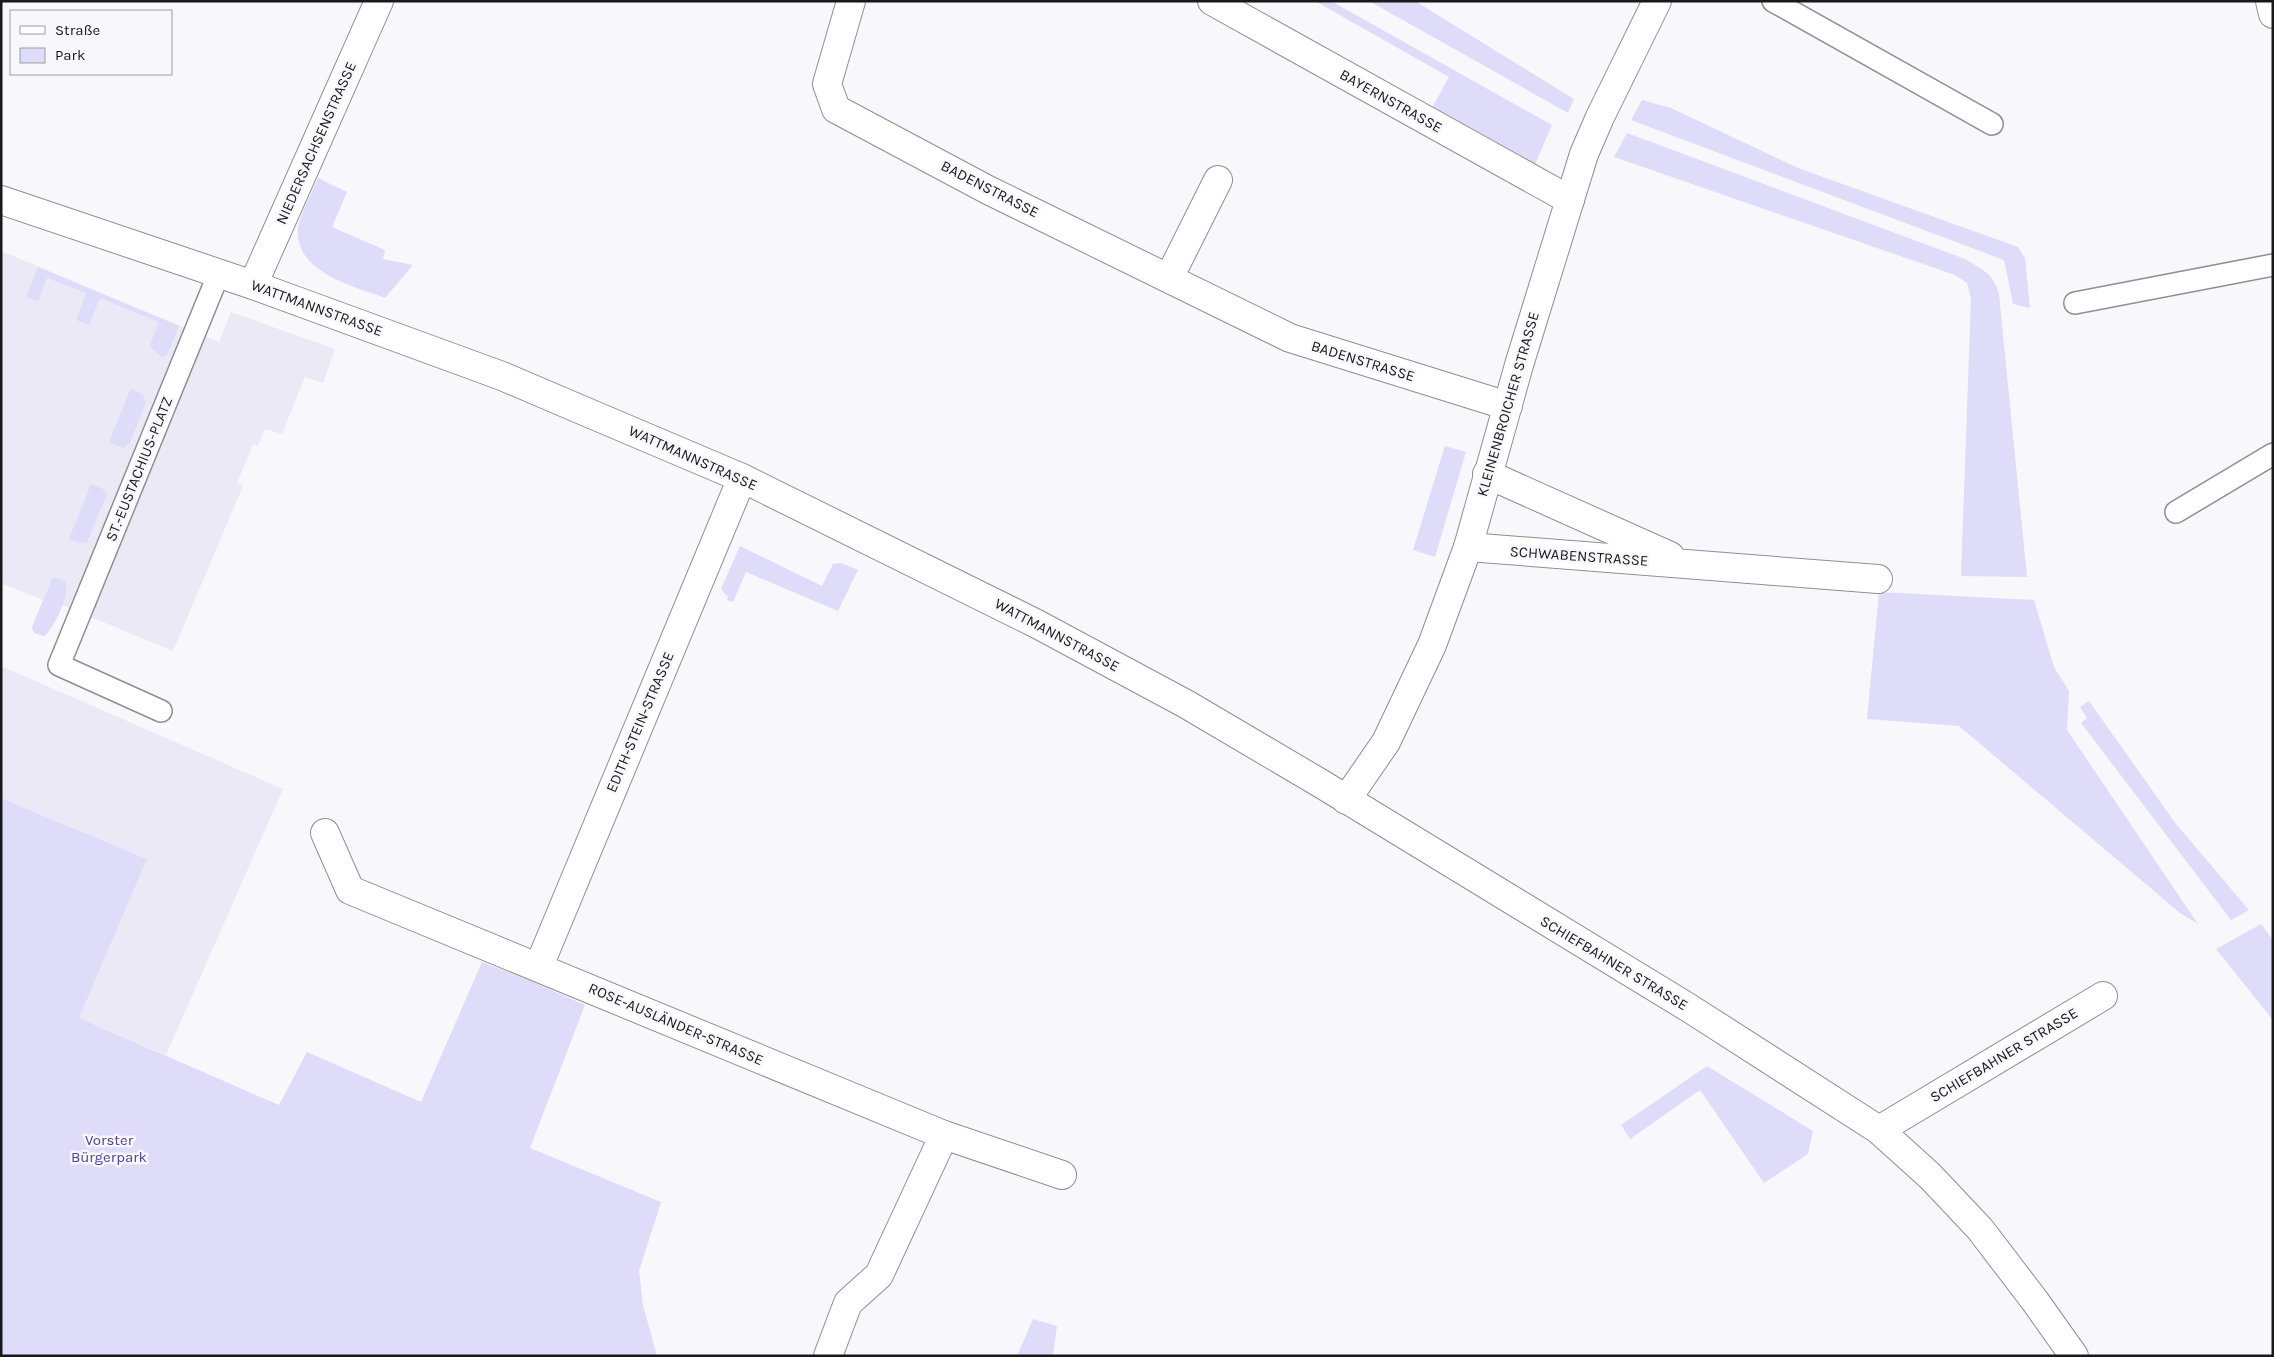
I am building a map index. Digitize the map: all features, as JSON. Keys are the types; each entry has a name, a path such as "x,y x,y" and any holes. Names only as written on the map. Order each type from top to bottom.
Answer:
{"street":[{"name":"NIEDERSACHSENSTRASSE","path":"254,285 380,1"},
{"name":"BADENSTRASSE","path":"851,1 827,84 836,109 988,190 1290,338 1508,406"},
{"name":"BAYERNSTRASSE","path":"1212,1 1570,200"},
{"name":"KLEINENBROICHER STRASSE","path":"1346,800 1386,742 1432,645 1468,547 1519,365 1584,154 1596,125 1657,1"},
{"path":"2270,1 2273,14"},
{"path":"1169,278 1218,180"},
{"name":"WATTMANNSTRASSE","path":"1,200 254,285 502,376 742,478 1037,624 1206,716 1346,800"},
{"name":"SCHWABENSTRASSE","path":"1487,474 1690,565"},
{"name":"EDITH-STEIN-STRASSE","path":"539,966 742,478"},
{"name":"SCHWABENSTRASSE","path":"1468,547 1878,579"},
{"name":"SCHIEFBAHNER STRASSE","path":"1346,800 1689,1008 1880,1130 1930,1176 1980,1229 2035,1300 2074,1356"},
{"name":"ROSE-AUSLÄNDER-STRASSE","path":"325,833 350,890 539,966 944,1135 1062,1175"},
{"name":"SCHIEFBAHNER STRASSE","path":"1880,1130 2103,996"},
{"path":"828,1356 848,1303 879,1275 944,1135"}],"lane":[{"path":"1773,1 1992,124"},
{"path":"2075,303 2273,265"},
{"name":"ST.-EUSTACHIUS-PLATZ","path":"161,711 59,666 219,273"},
{"path":"2176,512 2273,454"}],"shaded area":[{"path":"1,251 219,342 231,312 335,349 323,383 305,377 282,434 265,429 258,446 253,444 237,483 243,486 173,651 62,605 44,636 34,633 32,627 43,600 1,583"},
{"path":"1,666 283,789 166,1055 79,1018 147,859 1,798"}],"green space":[{"path":"1315,1 1331,1 1552,125 1534,167 1432,108 1449,77"},
{"path":"1369,1 1415,1 1574,99 1568,113"},
{"path":"1642,100 1671,108 1798,168 2018,247 2025,258 2030,308 2013,304 2004,260 1631,120"},
{"path":"1627,133 1965,259 1982,269 1994,281 1999,294 2027,577 1961,576 1971,298 1967,283 1955,275 1614,157"},
{"path":"318,178 347,192 332,227 385,250 383,259 413,265 385,298 328,275 316,267 306,256 299,243 298,228"},
{"path":"38,267 179,326 167,355 162,357 150,345 159,322 100,298 89,325 76,320 86,293 47,278 38,301 26,297"},
{"path":"131,388 143,395 146,402 130,443 123,448 109,442"},
{"path":"1445,446 1466,452 1435,557 1413,550"},
{"path":"91,484 105,490 107,494 87,542 78,543 69,539"},
{"path":"740,546 822,586 833,564 841,563 858,570 838,611 746,572 733,602 727,600 728,597 721,589"},
{"path":"53,577 65,581 66,594 57,619 44,636 34,633 32,627"},
{"path":"1879,592 2034,600 2054,667 2069,691 2067,730 2198,924 2180,913 1959,726 1867,719"},
{"path":"2089,701 2176,824 2249,910 2231,920 2081,723 2087,718 2080,707"},
{"name":"Vorster Bürgerpark","path":"1,798 147,859 79,1018 279,1105 307,1052 421,1102 482,962 585,1005 530,1148 661,1202 639,1271 643,1305 657,1356 1,1356"},
{"path":"2261,924 2273,940 2273,1020 2216,949"},
{"path":"1707,1066 1813,1131 1808,1154 1764,1183 1700,1090 1630,1139 1621,1125"},
{"path":"1033,1319 1057,1326 1053,1356 1017,1356"}]}
